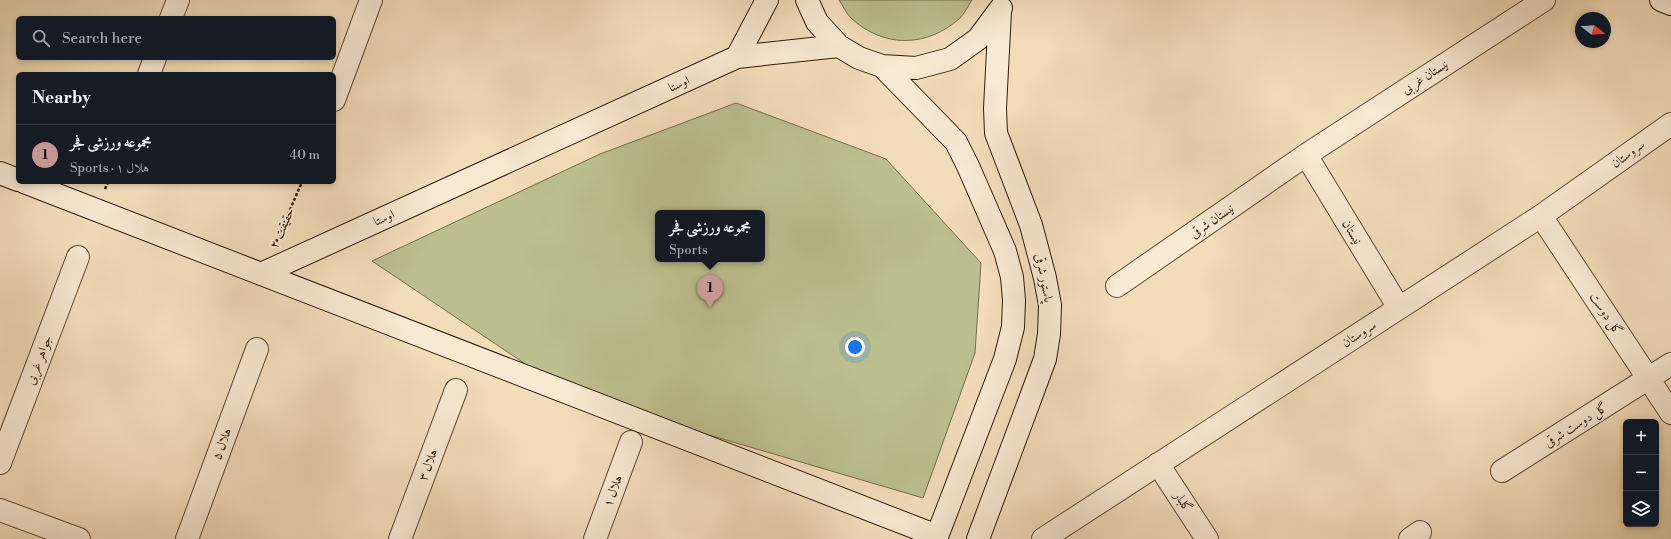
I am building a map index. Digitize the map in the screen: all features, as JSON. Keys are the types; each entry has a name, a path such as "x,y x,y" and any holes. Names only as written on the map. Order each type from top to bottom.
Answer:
{"street":[{"path":"171,16 178,0"},
{"path":"336,95 371,0"},
{"path":"737,57 767,0"},
{"path":"807,0 818,22 839,46 859,58 882,66 916,68 950,59 978,40 1002,6"},
{"name":"نیستان غربی","path":"1306,155 1544,0"},
{"path":"1661,0 1671,4"},
{"name":"پاستور شرقی","path":"978,539 1045,359 1049,334 1050,304 1038,248 996,134 995,108 1002,6"},
{"name":"اوستا","path":"261,274 737,57 839,46"},
{"path":"150,72 154,60"},
{"path":"29,184 936,537 1005,359 1013,327 1014,300 1012,277 1005,251 956,142 882,66"},
{"name":"سروستان","path":"1043,539 1541,216 1671,124"},
{"name":"نیستان شرقی","path":"1117,286 1306,155"},
{"name":"نیستان","path":"1306,155 1399,308"},
{"path":"0,173 16,179"},
{"name":"گل دوست","path":"1541,216 1671,413"},
{"name":"جواهر غربی","path":"0,463 78,256"},
{"name":"هلال ۵","path":"187,539 257,349"},
{"name":"گل دوست شرقی","path":"1502,471 1650,379 1671,364"},
{"name":"هلال ۳","path":"400,539 456,390"},
{"name":"هلال ۱","path":"595,539 631,442"},
{"name":"گلبار","path":"1158,464 1208,539"},
{"path":"0,510 79,539"}],"path":[{"name":"حقیقت ۲","path":"261,274 301,184"}],"green space":[{"path":"839,0 972,0 962,16 947,28 934,35 919,39 905,40 891,39 877,35 864,28 849,16"},
{"path":"736,103 886,159 981,263 975,353 923,498 570,394 372,261 600,154"}],"place":[{"name":"مجموعه ورزشی فجر","path":"710,308"}]}
